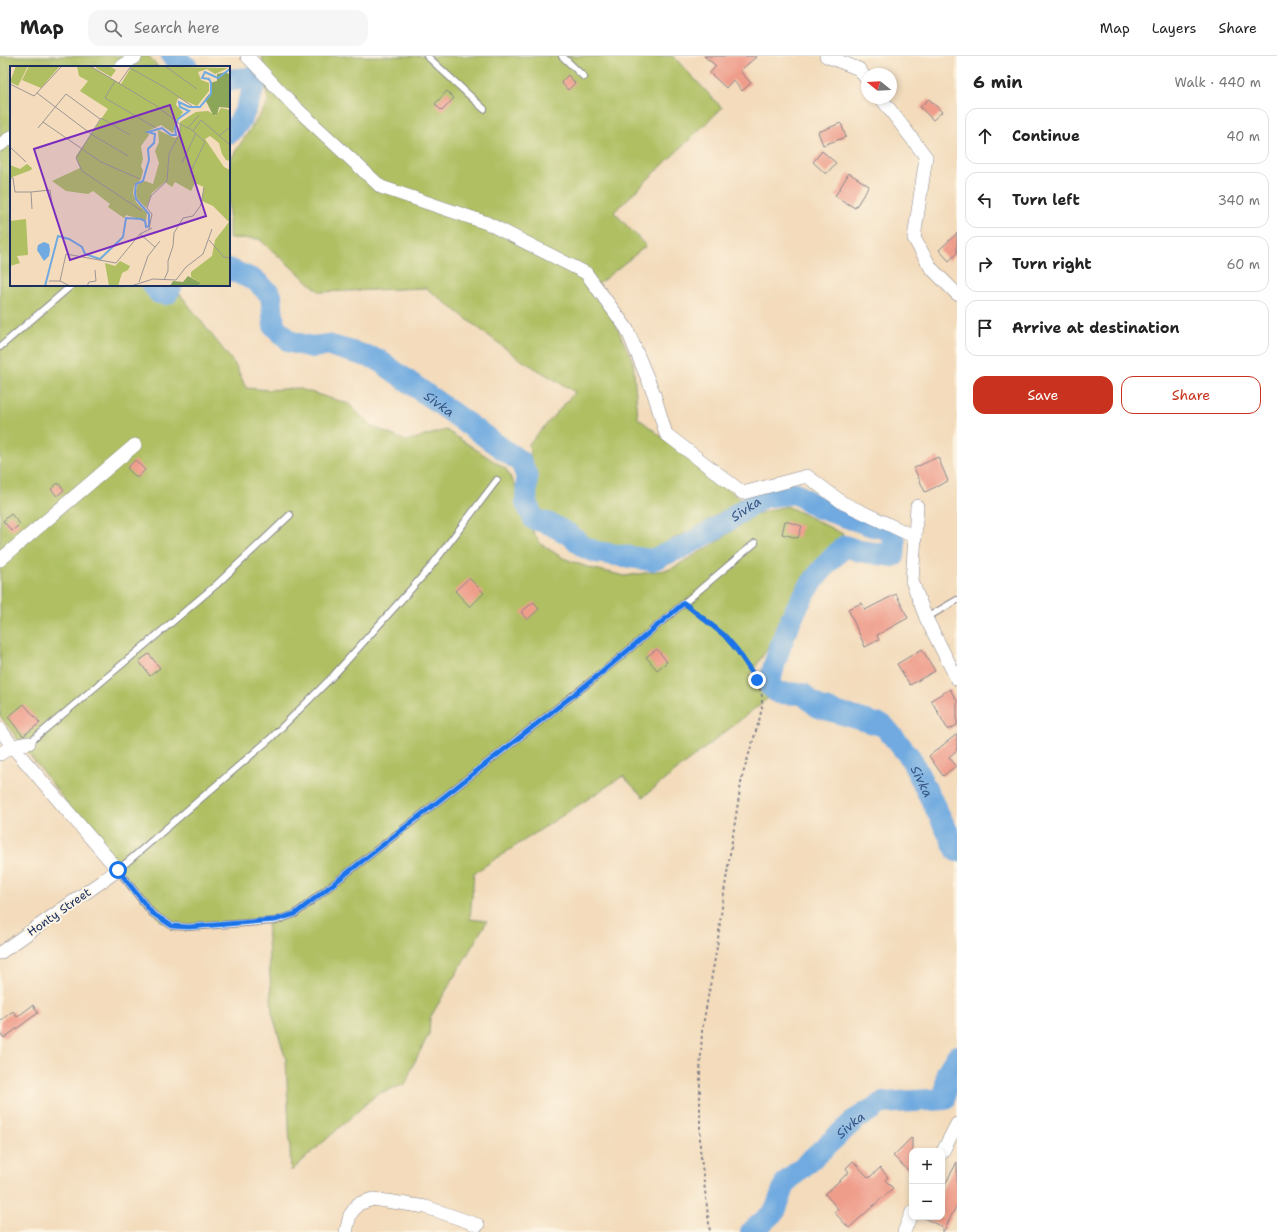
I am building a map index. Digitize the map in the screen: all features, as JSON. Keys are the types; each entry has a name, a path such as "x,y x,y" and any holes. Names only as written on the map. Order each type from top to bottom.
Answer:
{"street":[{"path":"122,66 136,56"},
{"path":"247,56 295,107 380,187 487,223 586,273 627,329 654,394 666,434 743,493 807,476 843,503 915,537"},
{"path":"826,56 859,69 861,72"},
{"path":"886,104 926,157 914,238 931,268 957,294"},
{"path":"0,145 10,139"},
{"path":"0,560 135,445"},
{"path":"917,506 912,581 926,618 957,679"},
{"path":"0,730 118,870"},
{"path":"0,754 12,746 28,743"},
{"name":"Honty Street","path":"0,953 118,870"},
{"path":"945,1148 957,1124"},
{"path":"346,1232 350,1215 358,1204 373,1199 426,1207 478,1225"},
{"path":"904,1232 909,1220"}],"lane":[{"path":"427,56 484,109"},
{"path":"562,56 584,77"},
{"path":"0,347 71,286"},
{"path":"497,480 429,569 333,676 271,738 118,870 152,913 172,926 189,927 275,920 295,914 600,674 755,543"},
{"path":"28,743 216,585 290,515"},
{"path":"926,618 957,600"}],"path":[{"path":"684,603 724,635 737,650 757,680 762,696 762,707 759,721 742,777 702,1031 700,1076 700,1149 710,1232"}],"green space":[{"path":"0,56 149,56 157,66 10,66 10,286 146,286 148,292 161,303 180,294 236,366 246,388 269,390 297,388 349,404 371,426 406,441 446,430 506,469 516,487 522,515 541,544 563,558 590,568 625,576 671,569 712,545 756,514 787,506 843,534 750,675 768,698 643,797 623,776 474,873 470,919 487,921 430,1018 429,1034 412,1067 406,1084 377,1094 291,1171 286,1060 272,1013 267,921 180,927 161,921 118,870 0,716"},
{"path":"262,56 673,56 722,108 614,212 646,246 592,289 612,317 633,361 638,418 742,500 689,531 645,553 586,540 535,507 529,444 575,392 518,358 426,288 320,292 259,239 230,238 230,160 268,103"}],"building":[{"path":"704,56 757,56 740,71 751,83 742,91 733,80 726,88 710,73 716,66"},
{"path":"568,75 575,83 568,90 561,82"},
{"path":"447,91 454,98 442,111 435,104"},
{"path":"929,99 942,112 933,120 920,107"},
{"path":"841,123 846,137 823,145 818,132"},
{"path":"822,151 836,163 826,174 813,162"},
{"path":"849,173 869,186 855,208 835,196"},
{"path":"957,233 957,253 949,261 939,250"},
{"path":"938,457 948,481 925,492 914,468"},
{"path":"135,460 145,470 137,478 127,468"},
{"path":"58,483 64,490 57,496 51,489"},
{"path":"11,514 20,524 12,531 3,521"},
{"path":"785,521 802,526 798,538 782,534"},
{"path":"469,578 484,593 470,607 455,591"},
{"path":"896,594 908,618 877,635 879,640 865,647 848,609 862,603 865,610"},
{"path":"534,602 539,609 527,620 521,612"},
{"path":"657,649 667,662 657,670 646,657"},
{"path":"922,649 935,671 910,685 897,664"},
{"path":"149,654 160,668 150,676 139,661"},
{"path":"950,689 957,701 957,725 948,730 931,700"},
{"path":"24,704 40,723 23,736 8,717"},
{"path":"957,734 957,750 949,757 956,766 943,776 929,756"},
{"path":"33,1005 38,1013 4,1038 0,1033 0,1021 13,1011 17,1017"},
{"path":"912,1137 912,1148 909,1148 909,1171 893,1156"},
{"path":"853,1161 869,1178 880,1168 888,1177 885,1180 893,1188 849,1228 834,1212 838,1209 825,1194 849,1172 846,1168"},
{"path":"957,1162 957,1205 942,1232 942,1227 928,1220 945,1220 945,1184"}],"waterway":[{"name":"Sivka","path":"172,56 186,66"},
{"name":"Sivka","path":"230,80 250,78 255,83 248,104 239,123 230,132"},
{"name":"Sivka","path":"230,269 256,281 271,295 274,326 291,342 312,347 328,345 377,359 521,462 527,477 526,503 534,519 550,524 570,535 584,547 596,552 651,560 685,546 712,531 763,497 795,493 817,507 873,526 888,529 895,541 894,556 859,551 845,546 817,576 805,592 787,627 769,685 778,693 803,694 818,707 884,726 910,757 957,851"},
{"name":"Sivka","path":"154,286 159,293 167,294 171,286"},
{"name":"Sivka","path":"751,1232 775,1211 786,1182 856,1119 882,1103 945,1099 947,1072 957,1056"}],"route":[{"path":"118,870 152,913 172,926 189,927 275,920 295,914 600,674 684,603 724,635 737,650 757,680"}]}
